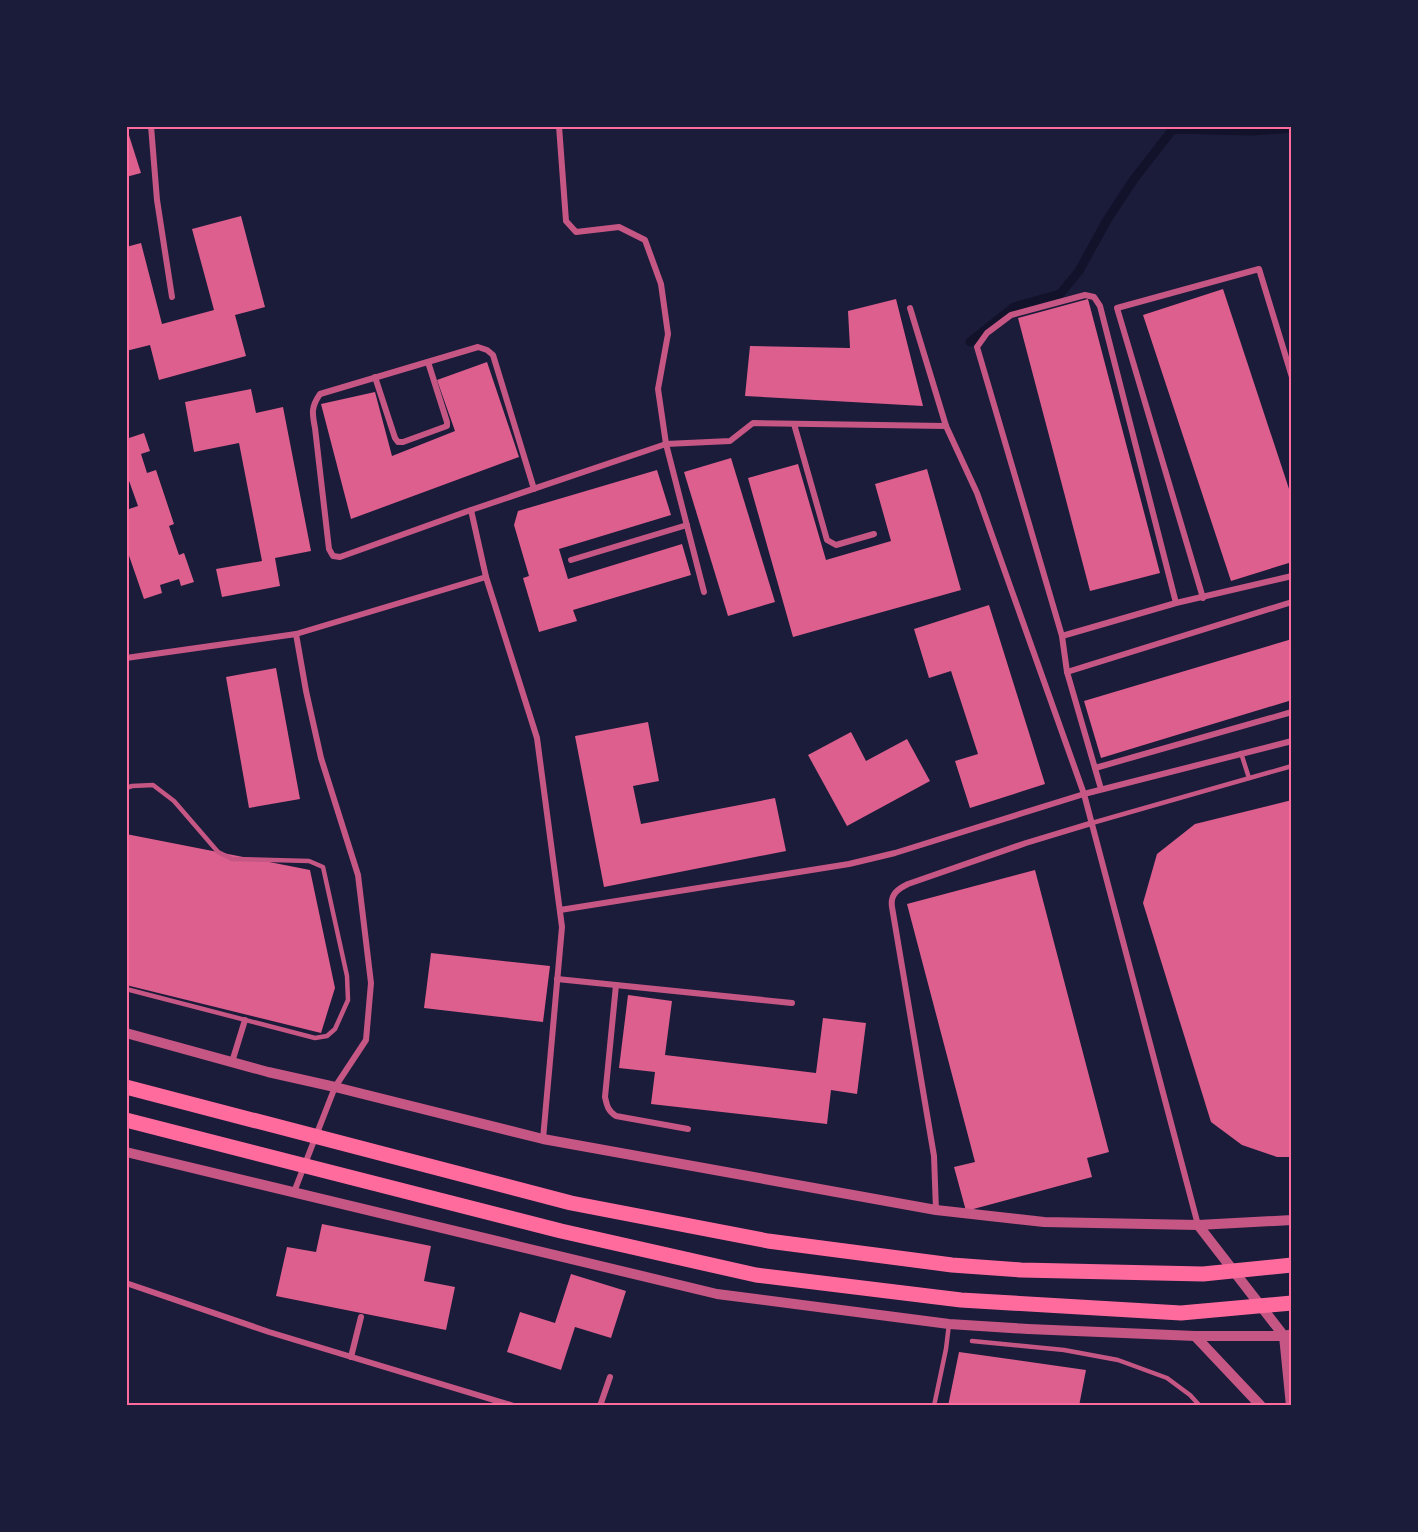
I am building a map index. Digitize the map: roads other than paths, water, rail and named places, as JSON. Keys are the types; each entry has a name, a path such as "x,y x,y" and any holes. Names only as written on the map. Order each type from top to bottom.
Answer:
{"main road":[{"path":"126,1087 571,1203 768,1241 952,1265 1021,1270 1203,1274 1292,1265"},
{"path":"126,1120 561,1231 756,1275 961,1300 1180,1313 1292,1303"}],"street":[{"path":"152,126 157,200 172,297"},
{"path":"559,126 567,221 576,232 619,227 645,240 661,284 668,334 658,389 666,444 704,592"},
{"path":"1203,598 1117,308 1259,269 1292,377"},
{"path":"1101,789 1067,672 1062,636 977,347 987,333 1011,315 1086,295 1094,297 1100,306 1176,603"},
{"path":"910,308 946,426 977,493 1084,794 1198,1225 1288,1335 1291,1406"},
{"path":"534,489 493,355 487,350 478,347 375,377 320,394 315,402 312,413 330,553 340,557 666,444 729,441 753,423 946,426"},
{"path":"375,377 395,438 398,442 403,442 447,426 428,362"},
{"path":"794,424 827,540 836,545 874,534"},
{"path":"471,510 486,577 537,738 562,927 543,1139"},
{"path":"571,560 687,525"},
{"path":"1062,636 1176,603 1292,576"},
{"path":"126,658 297,634 486,577"},
{"path":"1067,672 1292,602"},
{"path":"294,1192 335,1087 366,1040 371,983 358,875 321,758 306,691 297,634"},
{"path":"1095,768 1292,712"},
{"path":"560,910 849,864 895,853 1101,789 1292,741"},
{"path":"936,1210 934,1156 891,901 893,894 908,884 1092,823"},
{"path":"557,979 792,1003"},
{"path":"616,985 605,1097 607,1107 616,1116 688,1129"},
{"path":"231,1062 245,1020"},
{"path":"126,1033 268,1072 543,1139 936,1210 1044,1222 1198,1225 1292,1220"},
{"path":"126,1152 717,1294 949,1324 1195,1336 1288,1335"},
{"path":"126,1283 269,1332 514,1406"},
{"path":"351,1357 361,1317"},
{"path":"1195,1336 1261,1406"},
{"path":"600,1406 610,1377"}],"lane":[{"path":"1241,753 1249,778"},
{"path":"1092,823 1292,766"},
{"path":"126,789 132,786 153,785 174,801 218,852 232,859 309,861 323,867 347,976 348,1000 335,1029 327,1036 315,1038 126,989"},
{"path":"934,1406 949,1324"},
{"path":"972,1341 1064,1350 1118,1360 1167,1378 1190,1395 1200,1406"}],"waterway":[{"path":"970,342 1014,307 1060,294 1079,271 1107,220 1134,179 1173,129 1252,131 1292,128"}]}
